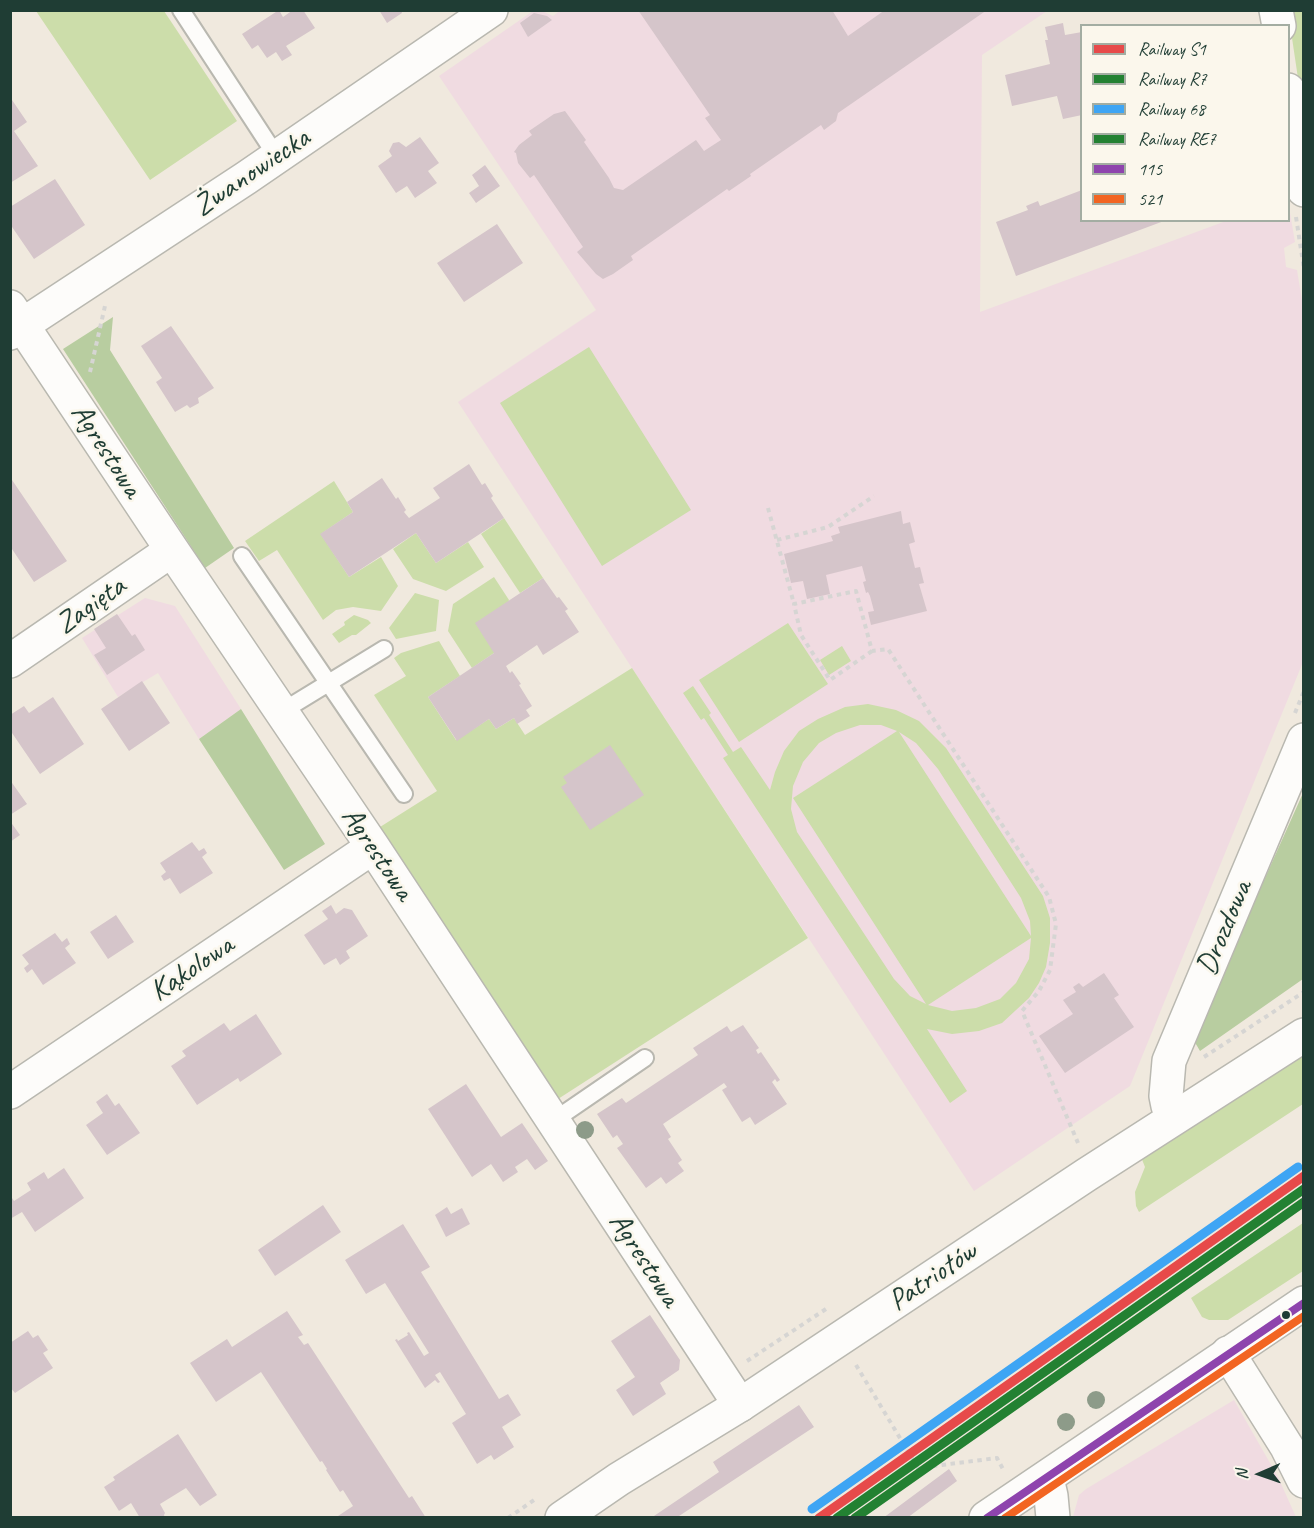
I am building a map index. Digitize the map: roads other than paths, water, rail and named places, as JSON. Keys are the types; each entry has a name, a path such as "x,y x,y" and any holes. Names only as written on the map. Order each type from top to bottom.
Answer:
{"street":[{"name":"Żwanowiecka","path":"15,321 277,157 491,10"},
{"path":"1290,102 1304,190"},
{"name":"Agrestowa","path":"15,321 373,847 740,1405"},
{"name":"Zagięta","path":"10,661 172,550"},
{"name":"Drozdowa","path":"1175,1117 1168,1106 1169,1061 1304,740"},
{"name":"Kąkolowa","path":"10,1092 373,847"},
{"name":"Patriotów","path":"554,1505 619,1479 740,1405 1175,1117 1304,1035"},
{"path":"986,1518 1304,1303"},
{"path":"1228,1353 1287,1447 1304,1481"},
{"path":"1047,1478 1053,1518"}],"lane":[{"path":"181,10 277,157"},
{"path":"242,556 404,794"},
{"path":"281,712 384,650"},
{"path":"553,1121 645,1058"}],"rail line":[{"name":"68","path":"812,1509 1298,1167"},
{"name":"S1","path":"819,1518 1304,1176"},
{"name":"R7","path":"837,1518 1304,1189"},
{"name":"RE7","path":"855,1518 1304,1202"}]}
